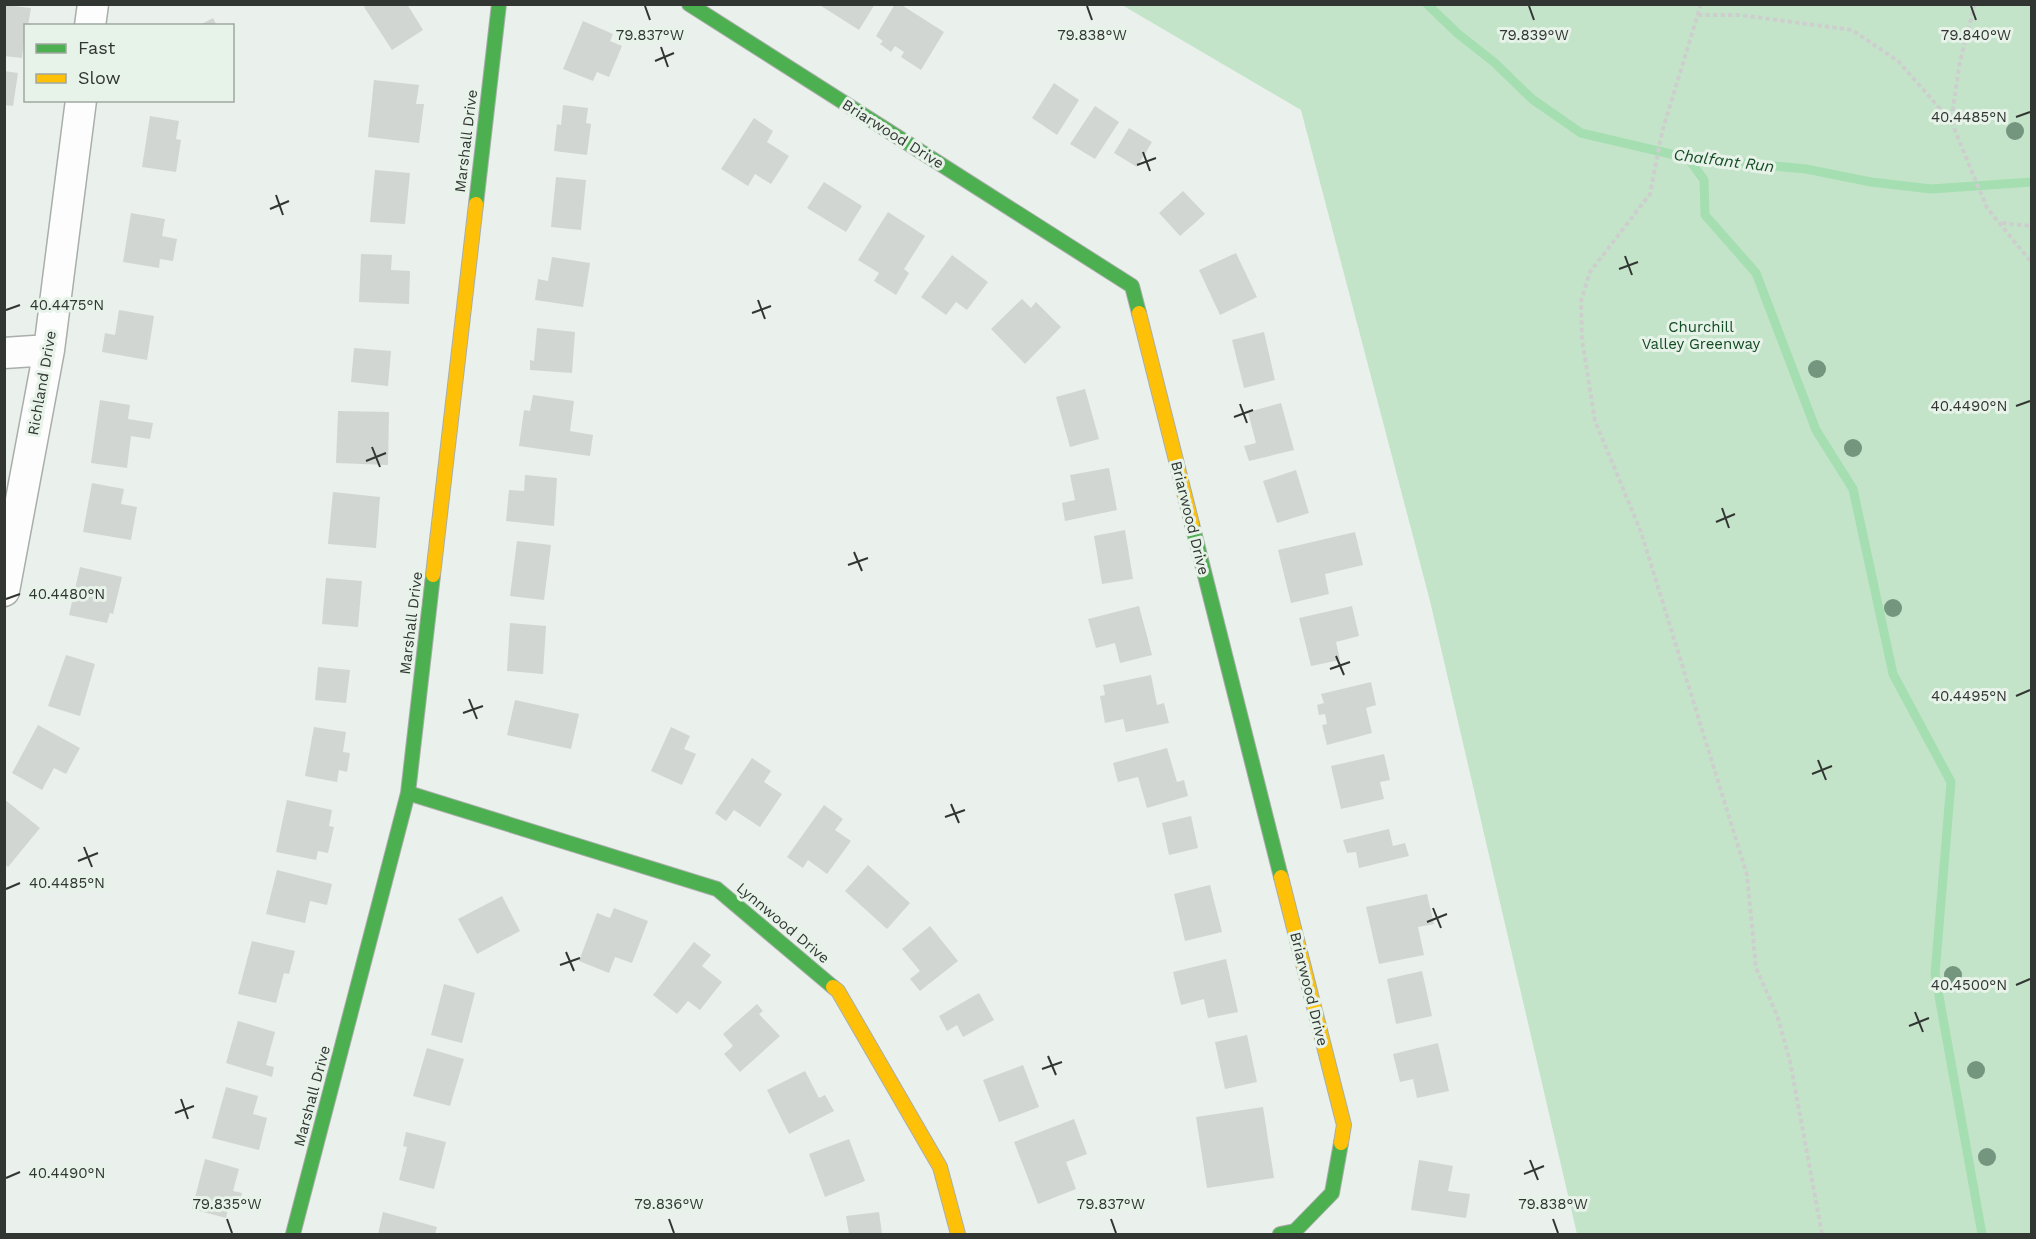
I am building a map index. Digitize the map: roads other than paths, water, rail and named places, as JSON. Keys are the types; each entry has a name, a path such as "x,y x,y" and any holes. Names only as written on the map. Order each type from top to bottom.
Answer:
{"street":[{"path":"90,24 93,4"},
{"name":"Marshall Drive","path":"293,1234 408,793 499,4"},
{"name":"Briarwood Drive","path":"689,4 1132,286 1344,1125 1332,1193 1295,1231 1280,1234"},
{"name":"Richland Drive","path":"4,591 49,350 81,102"},
{"path":"4,353 49,350"},
{"name":"Lynnwood Drive","path":"408,793 717,889 838,991 940,1167 958,1234"}],"waterway":[{"name":"Chalfant Run","path":"1427,4 1457,33 1495,63 1532,99 1581,133 1688,158 1806,169 1871,182 1931,189 2032,182"},
{"path":"1688,158 1704,180 1705,215 1756,273 1816,430 1853,489 1893,674 1951,782 1935,974 1982,1234"}],"park label":[{"name":"Churchill Valley Greenway","path":"1701,336"}]}
